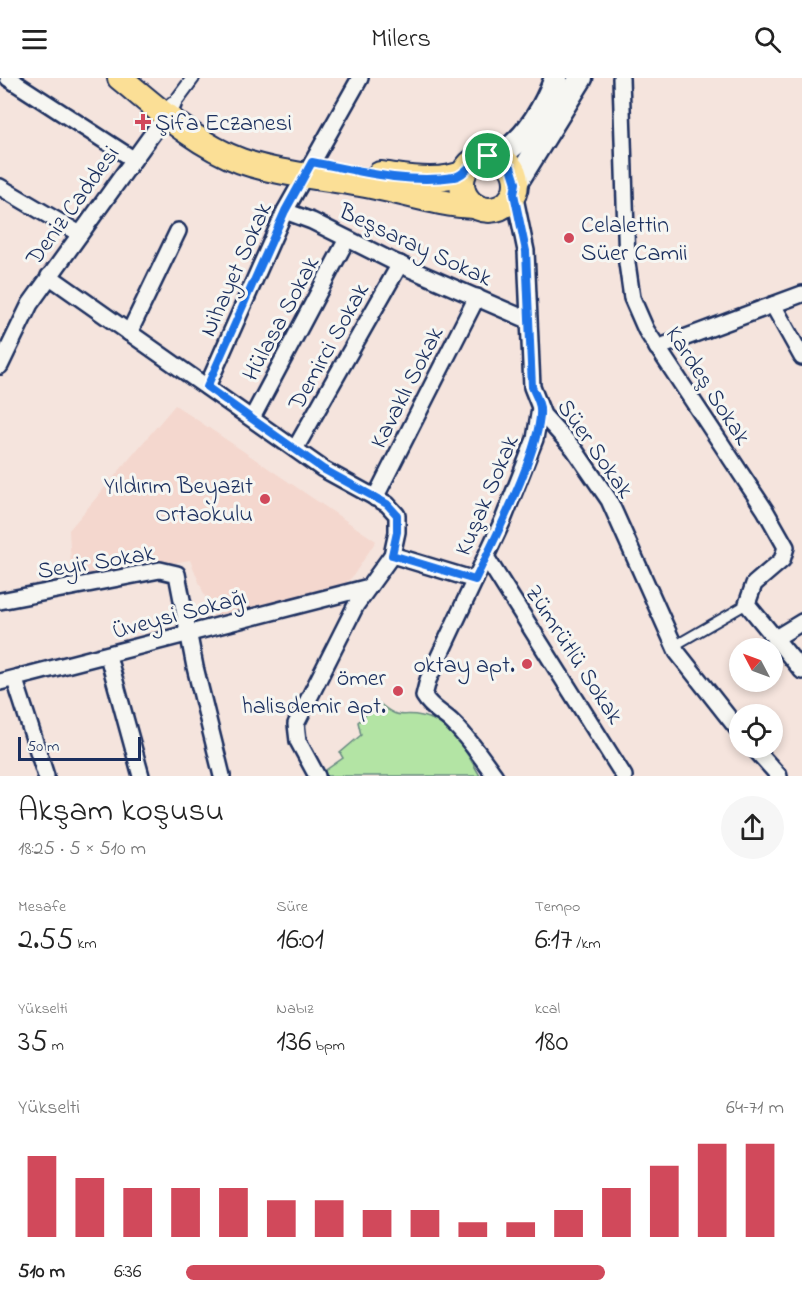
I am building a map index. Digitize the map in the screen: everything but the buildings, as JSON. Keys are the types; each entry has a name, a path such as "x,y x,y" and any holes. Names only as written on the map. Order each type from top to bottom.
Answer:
{"main road":[{"path":"120,78 169,110 229,142 309,169 378,187 451,205 475,206 493,210 502,207 515,188 581,78"},
{"path":"139,78 169,110"},
{"path":"309,169 412,178 456,177 464,173 480,158 496,157 508,150 533,124 546,105 556,78"},
{"path":"496,157 511,167 515,188"},
{"path":"464,173 464,194 475,206"}],"street":[{"path":"8,78 133,159"},
{"name":"Deniz Caddesi","path":"0,366 30,304 193,78"},
{"name":"Nihayet Sokak","path":"207,387 285,211 360,78"},
{"name":"Kardeş Sokak","path":"621,78 627,263 632,298 657,348 765,510 786,547 782,560 754,584 747,604"},
{"path":"0,187 80,234"},
{"name":"Süer Sokak","path":"515,188 526,251 532,387 540,408 574,448 609,500 674,646 729,718"},
{"name":"Beşsaray Sokak","path":"285,211 528,320"},
{"path":"129,333 178,231"},
{"name":"Hülasa Sokak","path":"252,418 347,239"},
{"name":"Demirci Sokak","path":"295,449 400,264"},
{"path":"49,276 295,449 387,504 397,515 397,532 392,555 369,586 338,638 296,724 298,741 317,776"},
{"path":"657,348 802,294"},
{"name":"Kavaklı Sokak","path":"375,498 477,297"},
{"path":"773,305 802,357"},
{"name":"Kuşak Sokak","path":"495,776 466,737 451,721 430,706 424,696 428,680 486,557 535,439 540,408"},
{"path":"392,555 475,580"},
{"name":"Zümrütlü Sokak","path":"486,557 624,776"},
{"name":"Seyir Sokak","path":"0,601 160,570 177,574 189,631"},
{"name":"Üveysi Sokağı","path":"8,681 108,656 189,631 304,605 369,586"},
{"path":"747,604 773,638"},
{"path":"776,638 802,622"},
{"path":"189,631 222,776"},
{"path":"783,649 802,671"},
{"path":"108,656 141,776"},
{"path":"8,681 46,776"},
{"path":"762,758 778,776"}],"lane":[{"path":"674,646 747,604"}],"shaded area":[{"path":"175,405 376,541 353,576 343,586 329,593 213,616 190,560 72,581 69,530"}],"green space":[{"path":"379,703 396,714 422,716 442,725 457,739 480,776 325,776 323,772 343,758 340,753 361,735 358,722"}],"place":[{"name":"Şifa Eczanesi","path":"143,122"},
{"name":"Celalettin Süer Camii","path":"569,238"},
{"name":"Yıldırım Beyazıt Ortaokulu","path":"265,499"},
{"name":"oktay apt.","path":"527,664"},
{"name":"ömer halisdemir apt.","path":"398,691"}],"route":[{"path":"488,156 504,161 511,167 515,176 514,194 526,251 532,387 540,408 535,439 503,520 475,580 392,555 397,532 397,515 387,504 323,469 207,387 285,211 312,162 373,173 427,178 456,177 464,173 472,162 488,156"}]}
